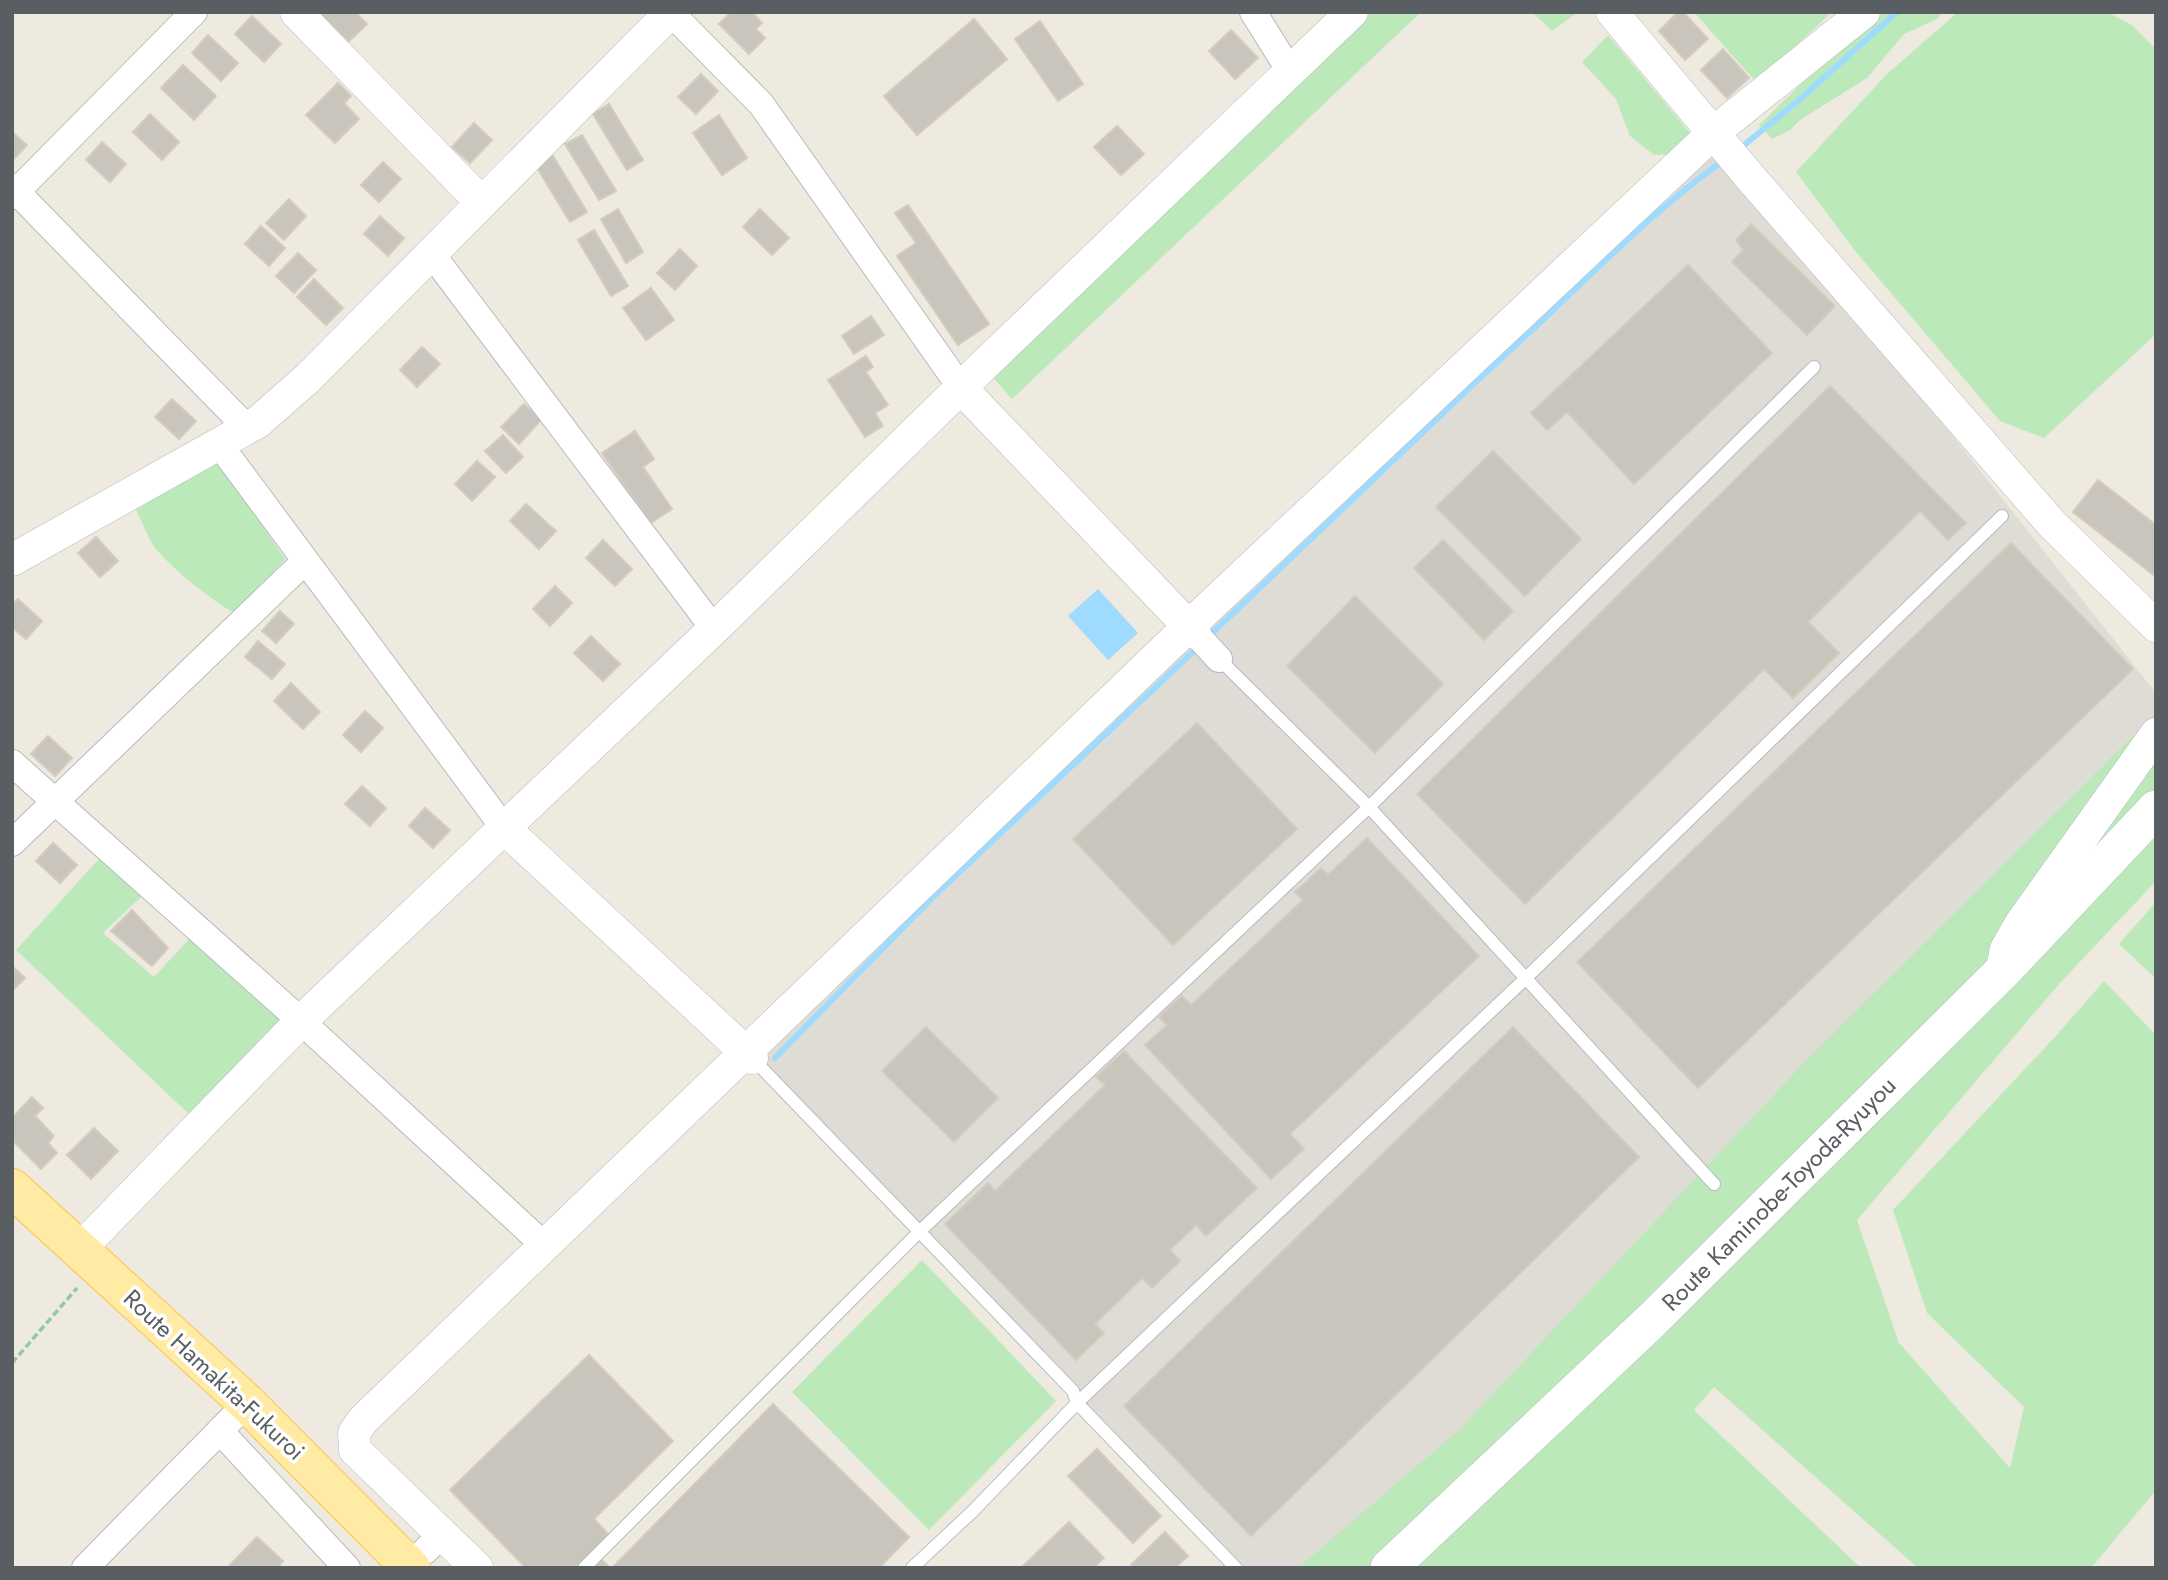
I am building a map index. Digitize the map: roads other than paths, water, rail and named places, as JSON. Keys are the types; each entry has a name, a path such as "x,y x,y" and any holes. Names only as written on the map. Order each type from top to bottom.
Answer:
{"main road":[{"name":"Route Kaminobe-Toyoda-Ryuyou","path":"1389,1568 1650,1322 2001,973 2156,808"},
{"name":"Route Hamakita-Fukuroi","path":"12,1188 247,1403 426,1551"}],"street":[{"path":"194,12 14,192 247,428"},
{"path":"296,12 481,202"},
{"path":"12,560 258,422 308,378 671,12 761,104 961,388 1219,659"},
{"path":"1253,12 1290,71"},
{"path":"88,1257 301,1021 714,629 1352,12"},
{"path":"1612,12 1750,177 2052,524 2156,626"},
{"path":"477,1568 426,1551 355,1450 354,1433 363,1420 544,1245 749,1055 1192,629 1717,138 1864,12"},
{"path":"431,253 714,629"},
{"path":"219,444 504,828 749,1055"},
{"path":"12,843 304,562"},
{"path":"2001,973 2006,949 2021,923 2156,734"},
{"path":"12,763 301,1021 544,1245"},
{"path":"85,1568 247,1403"},
{"path":"219,1431 346,1568"}],"lane":[{"path":"584,1568 919,1232 1369,807 1814,367"},
{"path":"912,1568 973,1511 1077,1403 1526,978 2002,516"},
{"path":"1219,659 1369,807 1714,1184"},
{"path":"749,1055 1073,1391 1077,1403 1236,1568"}],"water":[{"path":"1098,589 1138,633 1108,660 1068,616"}],"waterway":[{"path":"1738,150 1798,101 1897,12"},
{"path":"1208,637 1632,236 1724,160"},
{"path":"775,1058 935,895 1198,647"}]}
